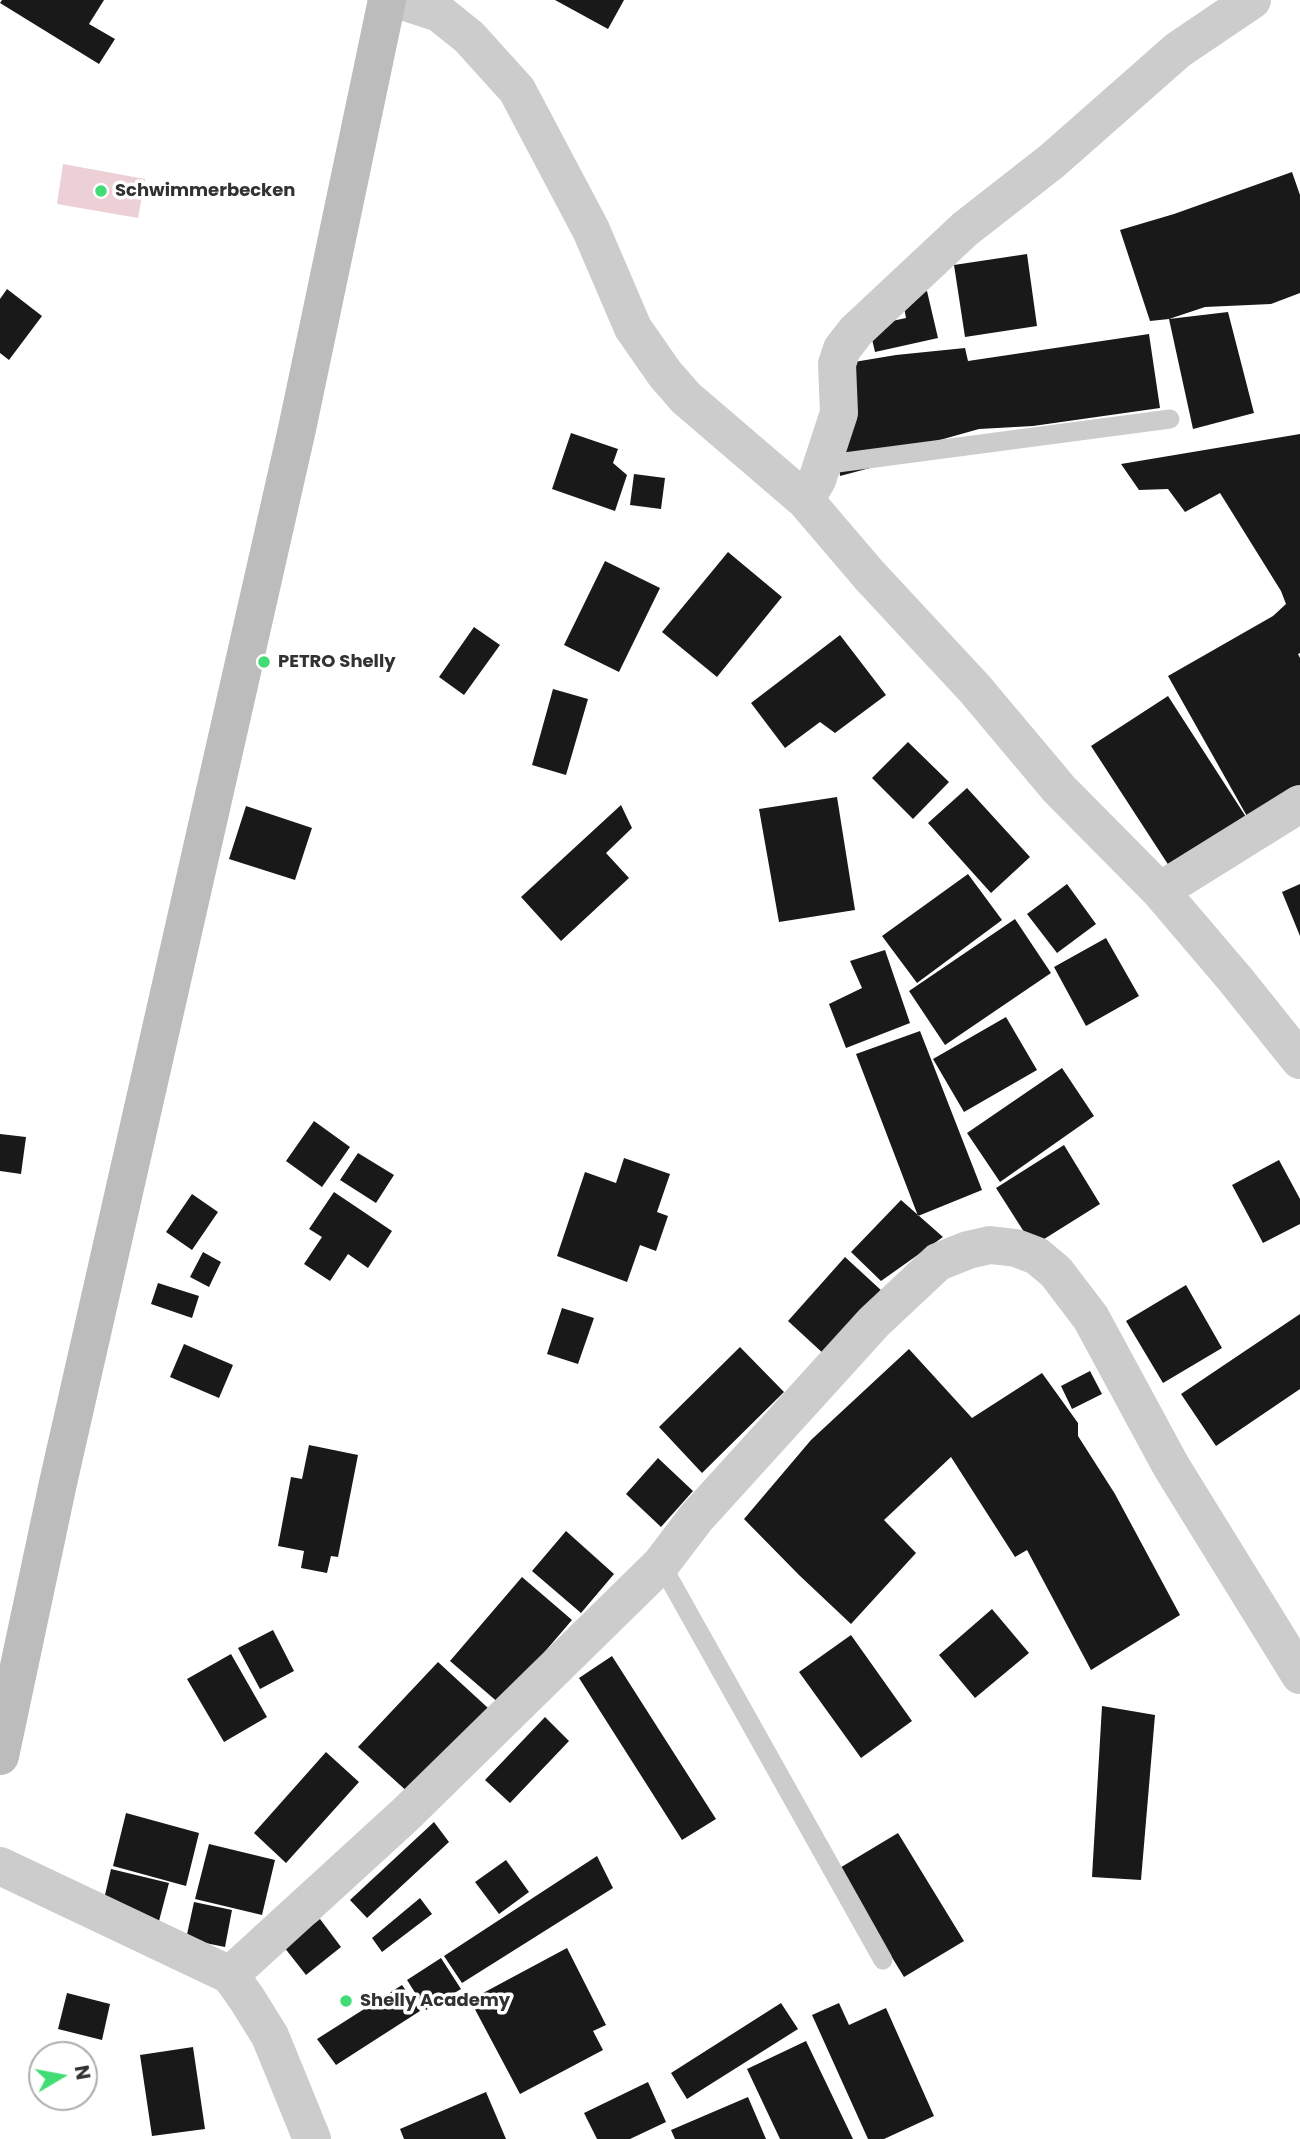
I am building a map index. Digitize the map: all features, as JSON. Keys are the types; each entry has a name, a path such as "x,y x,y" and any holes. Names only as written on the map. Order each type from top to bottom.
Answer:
{"street":[{"path":"0,1756 58,1483 297,429 387,0"},
{"path":"399,0 439,13 469,37 517,90 592,230 633,328 686,398 805,500 869,575 975,689 1059,789 1160,891 1300,1059"},
{"path":"805,500 817,480 839,413 837,364 842,349 856,331 965,229 1052,161 1178,50 1252,0"},
{"path":"1160,891 1300,804"},
{"path":"230,1975 406,1814 661,1564 696,1518 874,1322 938,1262 968,1250 990,1245 1016,1248 1037,1256 1056,1272 1091,1318 1171,1466 1300,1675"},
{"path":"0,1866 230,1975 270,2036 312,2139"}],"lane":[{"path":"822,465 1170,419"},
{"path":"661,1564 883,1961"}],"shaded area":[{"name":"Schwimmerbecken","path":"63,164 145,179 138,218 57,204"}],"building":[{"path":"2,0 104,0 89,24 115,39 99,64 0,3"},
{"path":"555,0 624,0 608,29"},
{"path":"1292,172 1300,195 1300,293 1271,304 1205,307 1169,319 1150,321 1120,230"},
{"path":"1027,254 1037,326 965,337 954,265"},
{"path":"7,289 42,316 9,360 0,353 0,299"},
{"path":"927,291 938,338 875,352 869,326 906,318 902,297"},
{"path":"1228,312 1254,413 1193,429 1169,319"},
{"path":"1149,334 1160,408 1033,426 979,429 915,447 915,456 840,476 830,366 896,355 965,348 968,361"},
{"path":"571,433 618,449 613,463 627,475 615,511 552,489"},
{"path":"1300,434 1300,785 1248,818 1168,676 1273,616 1286,604 1281,591 1220,493 1185,512 1168,489 1139,490 1121,464"},
{"path":"634,474 665,478 661,509 630,505"},
{"path":"728,552 782,597 717,677 662,632"},
{"path":"605,561 660,588 619,672 564,645"},
{"path":"474,627 500,645 464,695 439,677"},
{"path":"840,635 886,695 835,733 820,722 785,748 751,703"},
{"path":"553,689 588,699 566,775 532,765"},
{"path":"1168,696 1248,820 1171,869 1091,746"},
{"path":"908,742 949,782 913,819 872,778"},
{"path":"967,788 1030,857 991,893 928,823"},
{"path":"837,797 855,910 779,922 759,809"},
{"path":"621,805 632,828 606,853 629,878 561,941 521,897"},
{"path":"246,806 312,828 295,880 229,859"},
{"path":"968,874 1002,920 917,983 882,936"},
{"path":"1067,884 1096,924 1057,953 1027,914"},
{"path":"1300,884 1300,936 1282,892"},
{"path":"1015,919 1051,973 945,1045 909,991"},
{"path":"1106,938 1139,996 1086,1026 1054,967"},
{"path":"885,950 910,1023 846,1048 829,1004 862,988 850,961"},
{"path":"1006,1017 1037,1070 964,1112 933,1059"},
{"path":"920,1031 982,1190 918,1216 856,1054"},
{"path":"1062,1068 1094,1116 1000,1182 967,1133"},
{"path":"314,1121 350,1147 322,1187 286,1161"},
{"path":"0,1134 26,1137 21,1174 0,1171"},
{"path":"1064,1145 1100,1204 1033,1246 996,1188"},
{"path":"358,1153 394,1175 376,1203 340,1180"},
{"path":"624,1158 670,1174 657,1212 668,1216 656,1251 640,1245 627,1282 557,1256 585,1172 616,1183"},
{"path":"1279,1160 1300,1199 1300,1224 1263,1243 1232,1185"},
{"path":"334,1192 392,1231 368,1268 348,1254 330,1281 304,1264 322,1237 309,1229"},
{"path":"192,1194 218,1212 192,1250 166,1232"},
{"path":"901,1200 943,1237 881,1281 851,1252"},
{"path":"203,1252 221,1262 209,1287 190,1277"},
{"path":"845,1257 883,1292 826,1356 788,1321"},
{"path":"158,1283 199,1296 192,1318 151,1304"},
{"path":"1186,1285 1222,1348 1163,1383 1126,1321"},
{"path":"562,1308 594,1318 578,1364 547,1354"},
{"path":"1300,1314 1300,1389 1216,1446 1181,1394"},
{"path":"184,1344 233,1365 219,1398 170,1377"},
{"path":"740,1347 784,1392 702,1473 659,1427"},
{"path":"909,1349 972,1418 1042,1373 1078,1423 1078,1436 1115,1494 1180,1615 1091,1670 1027,1550 1015,1557 951,1457 884,1520 916,1553 851,1624 799,1575 744,1519 811,1440"},
{"path":"1090,1371 1102,1394 1072,1409 1061,1386"},
{"path":"309,1445 358,1455 338,1557 331,1556 327,1573 301,1568 304,1551 278,1546 291,1477 302,1479"},
{"path":"658,1458 693,1491 661,1527 626,1494"},
{"path":"566,1531 614,1574 581,1613 532,1571"},
{"path":"522,1577 572,1620 500,1704 450,1661"},
{"path":"992,1609 1029,1653 975,1698 939,1655"},
{"path":"273,1630 294,1671 260,1689 238,1648"},
{"path":"851,1635 912,1721 861,1758 799,1672"},
{"path":"231,1654 267,1717 224,1742 187,1679"},
{"path":"612,1656 716,1819 682,1840 579,1678"},
{"path":"438,1662 488,1708 410,1794 358,1747"},
{"path":"1102,1706 1155,1715 1141,1880 1092,1877"},
{"path":"545,1717 569,1741 510,1803 485,1780"},
{"path":"326,1752 359,1782 286,1863 254,1833"},
{"path":"126,1813 199,1833 186,1886 113,1866"},
{"path":"434,1822 449,1842 367,1918 350,1900"},
{"path":"898,1833 964,1941 904,1977 838,1869"},
{"path":"209,1844 275,1860 262,1915 195,1899"},
{"path":"597,1856 613,1888 462,1983 444,1956"},
{"path":"506,1860 529,1892 499,1914 475,1882"},
{"path":"111,1869 169,1883 159,1921 102,1908"},
{"path":"420,1898 432,1914 382,1952 372,1938"},
{"path":"194,1902 232,1910 225,1947 186,1939"},
{"path":"320,1919 341,1947 306,1975 284,1947"},
{"path":"567,1948 606,2025 593,2031 603,2050 520,2094 470,2000"},
{"path":"441,1958 461,1989 426,2010 407,1980"},
{"path":"402,1985 420,2011 336,2065 317,2039"},
{"path":"67,1993 110,2004 102,2040 58,2029"},
{"path":"781,2003 798,2029 687,2099 671,2073"},
{"path":"839,2003 849,2025 886,2008 934,2116 884,2139 868,2139 812,2015"},
{"path":"806,2041 853,2139 780,2139 747,2069"},
{"path":"193,2047 205,2129 152,2136 140,2055"},
{"path":"648,2082 666,2122 630,2139 597,2139 584,2113"},
{"path":"486,2092 506,2139 404,2139 400,2129"},
{"path":"748,2097 766,2139 675,2139 671,2130"}],"place":[{"name":"Schwimmerbecken","path":"101,191"},
{"name":"PETRO Shelly","path":"264,662"},
{"name":"Shelly Academy","path":"346,2001"}]}
